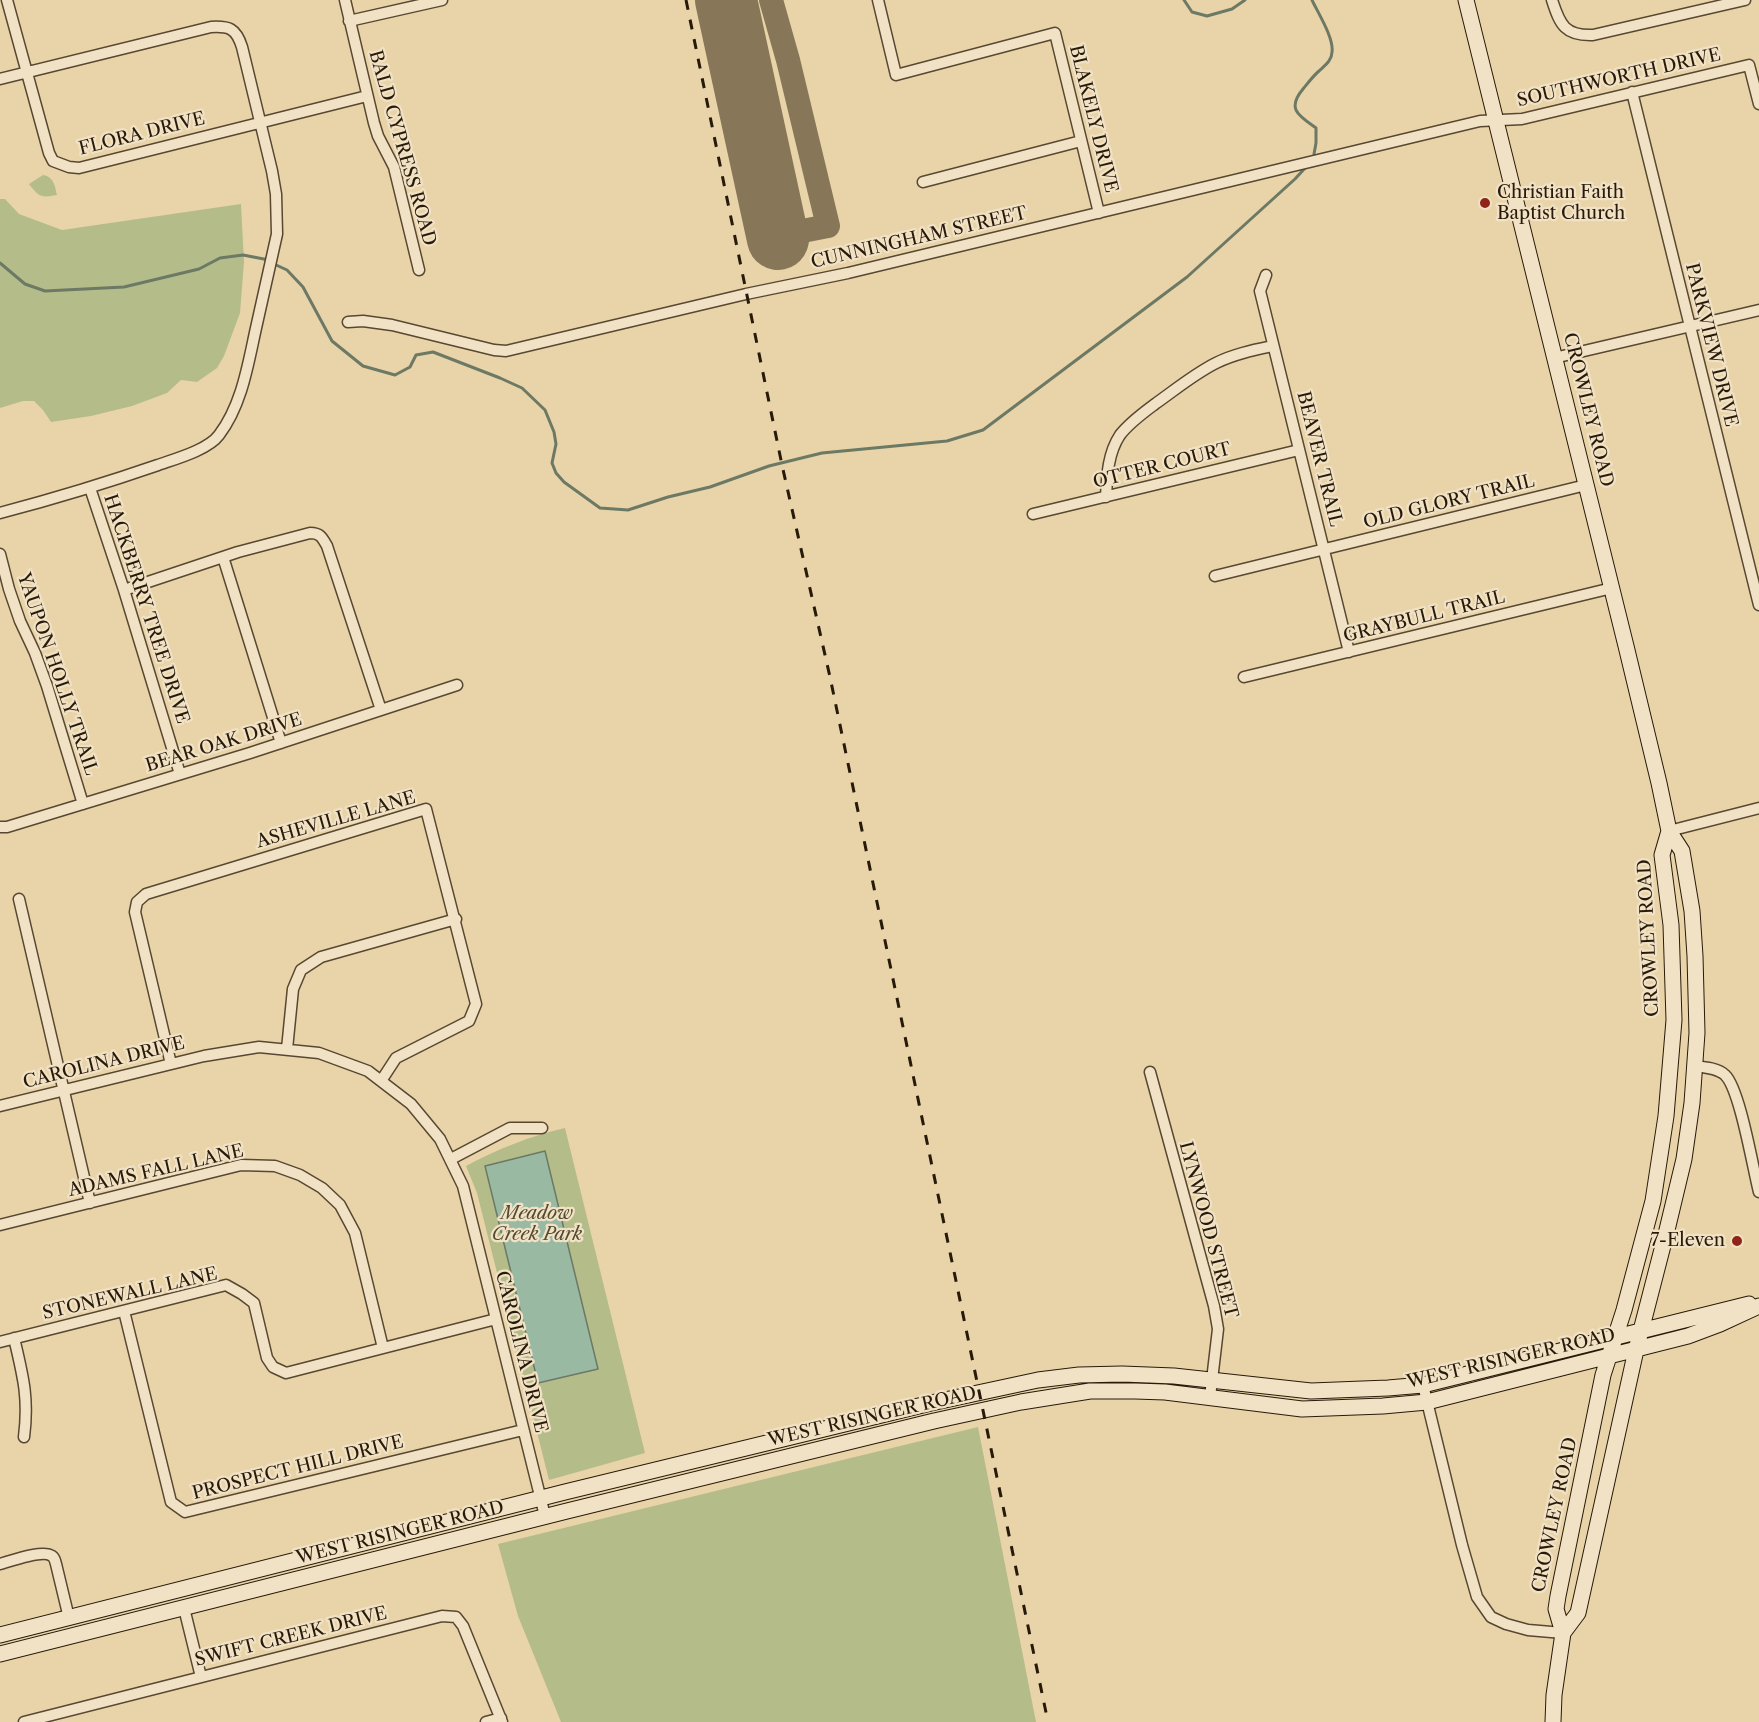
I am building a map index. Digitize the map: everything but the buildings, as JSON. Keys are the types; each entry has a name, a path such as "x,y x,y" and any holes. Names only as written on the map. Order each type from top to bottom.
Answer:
{"main road":[{"name":"CROWLEY ROAD","path":"1466,0 1612,588 1659,783 1668,831 1662,855 1671,925 1674,1020 1666,1116 1653,1201 1608,1357 1557,1596 1556,1609 1563,1633"},
{"name":"CROWLEY ROAD","path":"1563,1633 1578,1613 1636,1350 1684,1159 1692,1103 1696,989 1692,911 1682,850 1668,831"},
{"name":"WEST RISINGER ROAD","path":"0,1635 541,1498 960,1396 1038,1380 1079,1375 1122,1374 1212,1380 1311,1391 1423,1385 1759,1301"},
{"name":"WEST RISINGER ROAD","path":"0,1654 545,1516 1021,1402 1100,1391 1165,1392 1302,1409 1427,1402 1688,1336 1759,1306"},
{"path":"651,1491 662,1484 726,1467 732,1452"},
{"path":"1553,1722 1554,1695 1563,1633"}],"street":[{"name":"FLORA DRIVE","path":"7,0 49,153 53,161 69,167 79,168 367,96"},
{"name":"BALD CYPRESS ROAD","path":"345,0 367,96 378,136 394,167 419,270"},
{"path":"349,21 442,0"},
{"name":"BLAKELY DRIVE","path":"879,0 897,75 1055,33 1099,213"},
{"path":"1552,0 1561,23 1574,34 1581,36 1745,0"},
{"path":"0,79 211,27 225,27 234,31 242,47 273,171 277,234 250,357 238,399 228,422 217,438 194,452 90,488 0,513"},
{"name":"SOUTHWORTH DRIVE","path":"1495,119 1522,119 1749,65 1759,104"},
{"name":"PARKVIEW DRIVE","path":"1632,92 1759,604"},
{"name":"CUNNINGHAM STREET","path":"348,322 363,321 392,325 506,351 746,294 848,273 1495,119"},
{"path":"923,182 1081,141"},
{"name":"BEAVER TRAIL","path":"1266,275 1260,291 1349,652"},
{"path":"1554,358 1759,310"},
{"path":"1106,496 1107,472 1112,453 1120,435 1132,423 1189,379 1216,363 1239,354 1273,346"},
{"name":"OTTER COURT","path":"1033,514 1299,450"},
{"name":"OLD GLORY TRAIL","path":"1215,576 1586,485"},
{"name":"HACKBERRY TREE DRIVE","path":"90,488 124,590 180,774"},
{"path":"124,590 223,557 317,533 327,546 381,710"},
{"name":"YAUPON HOLLY TRAIL","path":"0,554 9,590 47,686 83,804"},
{"path":"223,557 281,743"},
{"name":"GRAYBULL TRAIL","path":"1244,677 1612,588"},
{"name":"BEAR OAK DRIVE","path":"0,827 7,827 281,743 457,685"},
{"name":"ASHEVILLE LANE","path":"171,1064 135,912 137,902 146,894 426,808 476,1004 470,1022 396,1058 381,1081"},
{"path":"1668,831 1759,808"},
{"path":"19,899 90,1203"},
{"path":"287,1049 293,989 301,970 321,957 456,919"},
{"name":"CAROLINA DRIVE","path":"0,1106 204,1056 259,1047 319,1053 368,1071 411,1104 440,1139 463,1186 545,1516"},
{"path":"1694,1066 1718,1071 1725,1074 1730,1081 1741,1114 1759,1192"},
{"name":"LYNWOOD STREET","path":"1150,1072 1214,1306 1218,1329 1210,1397"},
{"path":"451,1160 510,1128 542,1128"},
{"name":"ADAMS FALL LANE","path":"0,1225 241,1165 275,1166 300,1175 322,1188 340,1205 355,1233 383,1348"},
{"name":"STONEWALL LANE","path":"0,1342 226,1286 254,1303 267,1358 273,1367 286,1373 496,1319"},
{"name":"PROSPECT HILL DRIVE","path":"124,1311 171,1502 185,1512 523,1430"},
{"path":"14,1338 25,1382 27,1413 24,1437"},
{"path":"1423,1385 1477,1597 1491,1617 1506,1624 1528,1630 1563,1633"},
{"path":"0,1564 44,1554 54,1557 69,1618"},
{"path":"184,1608 201,1677"},
{"name":"SWIFT CREEK DRIVE","path":"24,1722 60,1718 201,1677 442,1616 456,1617 463,1626 502,1720"},
{"path":"486,1722 502,1720"}],"green space":[{"path":"43,175 52,180 57,195 41,196 29,184"},
{"path":"0,199 5,199 19,214 62,230 241,204 244,262 240,313 224,356 217,368 197,382 181,380 167,393 132,406 91,416 51,422 34,401 23,401 0,408"},
{"name":"Meadow Creek Park","path":"565,1128 645,1453 549,1480 477,1193 466,1166 514,1144"},
{"path":"978,1427 1036,1722 561,1722 518,1616 498,1544"}],"shaded area":[{"path":"545,1151 598,1369 538,1383 485,1166"}],"waterway":[{"path":"1184,0 1192,12 1207,16 1232,9 1245,0"},
{"path":"1312,0 1332,46 1329,61 1309,82 1295,102 1300,116 1316,128 1314,154"},
{"path":"274,264 287,270 303,287 332,341 363,366 395,375 410,367 416,355 433,352 522,388 545,410 554,432 556,444 552,463 556,473 564,482 600,508 628,510 710,487 769,466 822,453 947,441 983,430 1187,277 1306,167"},
{"path":"0,263 25,284 45,291 124,287 199,269 220,258 243,255 269,260"}],"taxiway":[{"path":"771,0 788,60 828,226 777,236"}],"runway":[{"path":"726,0 778,239"}],"railway":[{"path":"686,0 1048,1722"}],"place":[{"name":"Christian Faith Baptist Church","path":"1485,203"},
{"name":"7-Eleven","path":"1737,1241"}]}
